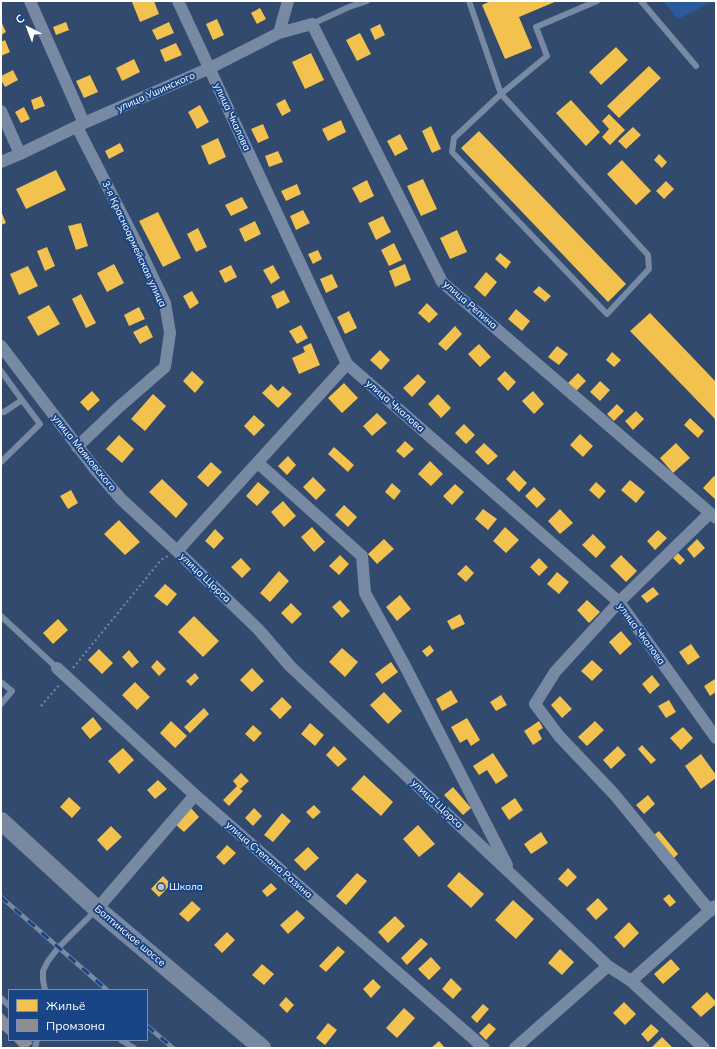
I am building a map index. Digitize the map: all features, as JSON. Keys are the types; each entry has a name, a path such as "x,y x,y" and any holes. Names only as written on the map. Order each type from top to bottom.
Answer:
{"main road":[{"name":"Болтинское шоссе","path":"1,821 97,909 262,1048"}],"street":[{"name":"3-я Красноармейская улица","path":"30,1 81,125 165,303 170,333 165,367 119,407 77,447"},
{"name":"улица Чкалова","path":"178,1 347,364 619,602 716,738"},
{"path":"279,33 288,1"},
{"name":"улица Ушинского","path":"1,162 210,68 279,33 312,24"},
{"name":"улица Репина","path":"312,24 442,282 713,515"},
{"path":"1,110 20,154"},
{"name":"улица Маяковского","path":"1,346 94,469 121,499 178,551"},
{"path":"178,551 347,364"},
{"path":"258,463 362,556 365,593 410,675 511,874"},
{"path":"631,981 713,908 614,794 559,736 535,704 555,672 619,602 713,515"},
{"name":"улица Щорса","path":"178,551 258,629 290,666 608,966 631,981 704,1048"},
{"name":"улица Степана Разина","path":"57,668 195,795 484,1048"},
{"path":"97,909 195,795"},
{"path":"515,1048 608,966"}],"lane":[{"path":"312,24 349,7 367,1"},
{"path":"469,1 502,94 648,255 649,269 607,314 452,152 454,138 502,94 547,56 536,27 597,1"},
{"path":"641,1 696,66"},
{"path":"1,371 40,424 1,462"},
{"path":"2,412 22,400"},
{"path":"1,616 57,668"},
{"path":"1,682 12,691 1,704"},
{"path":"45,989 43,971 48,961 58,948 97,909"},
{"path":"123,1041 134,1048"}],"path":[{"path":"40,706 161,560 178,551"}],"shaded area":[{"path":"663,1 713,1 678,19"}],"building: Жильё":[{"path":"154,1 159,14 140,22 132,2"},
{"path":"491,1 557,1 519,17 532,48 505,59 482,5"},
{"path":"260,8 266,19 257,24 251,13"},
{"path":"217,19 224,35 213,40 206,24"},
{"path":"1,21 6,32 1,35"},
{"path":"66,22 69,30 56,35 53,27"},
{"path":"169,22 174,33 157,40 152,30"},
{"path":"380,24 385,35 375,40 370,29"},
{"path":"360,33 371,54 357,61 346,40"},
{"path":"5,40 10,52 1,56 1,42"},
{"path":"176,43 182,55 165,62 160,50"},
{"path":"616,47 628,60 601,85 589,72"},
{"path":"311,53 324,80 305,89 292,62"},
{"path":"134,59 140,72 122,81 116,68"},
{"path":"649,66 661,78 619,118 607,106"},
{"path":"13,70 18,80 5,87 1,80 1,76"},
{"path":"90,75 98,92 84,98 76,81"},
{"path":"41,96 45,106 34,110 31,100"},
{"path":"285,99 291,111 282,116 276,104"},
{"path":"571,100 600,132 586,146 556,113"},
{"path":"200,105 209,122 197,129 188,112"},
{"path":"24,107 30,119 21,123 15,112"},
{"path":"609,114 625,130 610,145 602,137 609,129 602,121"},
{"path":"341,120 346,132 328,141 322,129"},
{"path":"263,124 269,138 258,143 251,129"},
{"path":"431,126 441,149 432,153 422,131"},
{"path":"633,127 641,135 626,149 618,141"},
{"path":"479,131 626,284 608,302 461,148"},
{"path":"400,134 408,149 395,156 387,141"},
{"path":"218,138 226,157 209,165 201,146"},
{"path":"120,143 124,151 109,159 105,151"},
{"path":"278,151 283,162 269,167 265,156"},
{"path":"659,154 667,162 662,168 654,160"},
{"path":"622,160 651,191 636,205 607,174"},
{"path":"56,170 66,190 26,209 16,189"},
{"path":"423,179 437,209 421,216 407,186"},
{"path":"367,180 374,196 360,203 352,188"},
{"path":"666,181 674,189 664,199 656,191"},
{"path":"297,184 301,194 286,201 281,191"},
{"path":"242,197 248,208 231,216 225,205"},
{"path":"303,210 310,223 296,230 290,216"},
{"path":"1,211 6,223 1,225"},
{"path":"158,212 181,258 163,267 139,221"},
{"path":"383,216 391,232 376,240 368,223"},
{"path":"255,221 261,234 245,242 239,229"},
{"path":"81,223 88,246 76,250 68,226"},
{"path":"198,228 207,247 196,252 187,234"},
{"path":"457,230 467,252 450,259 440,238"},
{"path":"394,243 402,260 389,266 381,250"},
{"path":"47,247 55,266 45,271 37,251"},
{"path":"318,250 322,259 313,264 308,254"},
{"path":"500,253 511,262 506,269 495,259"},
{"path":"114,264 124,283 107,292 97,273"},
{"path":"405,264 411,280 395,287 389,271"},
{"path":"231,265 237,277 225,283 219,271"},
{"path":"273,265 280,278 271,284 263,270"},
{"path":"28,266 38,286 19,295 10,274"},
{"path":"486,272 497,282 485,297 474,287"},
{"path":"332,274 338,287 326,293 320,279"},
{"path":"539,286 551,296 545,302 533,292"},
{"path":"284,290 290,302 277,309 271,296"},
{"path":"192,291 199,303 190,309 183,296"},
{"path":"81,294 96,323 86,328 72,299"},
{"path":"427,303 438,314 429,323 418,313"},
{"path":"49,305 60,324 38,336 27,317"},
{"path":"139,307 145,319 129,326 124,315"},
{"path":"516,309 530,321 522,331 508,319"},
{"path":"349,311 357,328 345,334 337,317"},
{"path":"650,313 716,382 716,420 630,331"},
{"path":"147,325 153,337 140,344 133,332"},
{"path":"301,325 308,338 297,344 289,331"},
{"path":"455,326 462,334 446,351 438,344"},
{"path":"311,343 320,365 299,374 292,358 305,352 303,347"},
{"path":"479,344 491,357 480,367 468,354"},
{"path":"557,346 568,354 559,365 548,357"},
{"path":"380,350 390,360 381,370 370,360"},
{"path":"612,352 621,360 614,367 606,360"},
{"path":"192,371 204,382 195,393 183,381"},
{"path":"505,371 516,382 508,391 497,379"},
{"path":"578,373 586,381 576,391 568,383"},
{"path":"418,374 426,382 412,397 403,388"},
{"path":"600,381 610,390 600,401 590,392"},
{"path":"344,383 358,398 342,413 328,398"},
{"path":"271,384 278,391 283,386 292,394 278,408 262,393"},
{"path":"92,391 100,400 88,411 80,402"},
{"path":"533,391 544,404 534,414 522,401"},
{"path":"153,394 166,406 145,431 131,419"},
{"path":"438,394 451,408 441,418 428,404"},
{"path":"617,404 624,411 614,421 607,414"},
{"path":"636,411 644,419 633,430 625,421"},
{"path":"377,413 387,423 372,436 363,426"},
{"path":"254,415 265,425 254,436 244,426"},
{"path":"690,418 704,431 698,438 684,425"},
{"path":"464,424 475,435 466,444 455,433"},
{"path":"580,434 593,446 583,457 570,445"},
{"path":"119,435 134,449 122,463 106,449"},
{"path":"405,441 414,449 404,458 396,451"},
{"path":"484,443 498,456 488,465 475,452"},
{"path":"676,443 690,458 673,473 660,458"},
{"path":"334,447 354,465 348,472 328,454"},
{"path":"288,456 296,465 287,475 278,466"},
{"path":"430,461 443,474 431,486 418,474"},
{"path":"211,462 222,472 208,487 197,477"},
{"path":"514,470 527,483 519,492 506,479"},
{"path":"714,476 716,478 716,500 703,488"},
{"path":"313,477 326,490 316,500 303,487"},
{"path":"162,479 188,504 176,518 149,492"},
{"path":"630,480 645,492 636,503 621,490"},
{"path":"258,482 270,492 257,506 246,496"},
{"path":"596,482 606,491 599,499 589,490"},
{"path":"392,483 401,491 394,500 385,492"},
{"path":"455,484 464,492 452,505 443,496"},
{"path":"534,487 546,499 537,508 525,496"},
{"path":"71,490 78,503 68,509 60,496"},
{"path":"283,501 296,516 284,527 271,512"},
{"path":"344,505 357,517 348,527 335,515"},
{"path":"483,509 497,519 488,530 475,519"},
{"path":"560,509 573,523 560,534 548,521"},
{"path":"119,520 140,542 125,555 104,534"},
{"path":"312,527 325,542 314,552 301,537"},
{"path":"505,527 519,540 506,553 493,541"},
{"path":"215,529 224,538 214,549 205,541"},
{"path":"658,530 667,538 655,550 647,541"},
{"path":"593,534 606,547 596,558 582,545"},
{"path":"384,539 394,549 377,564 368,554"},
{"path":"697,539 705,548 694,558 687,549"},
{"path":"678,553 685,560 680,565 673,558"},
{"path":"340,555 349,564 339,575 329,566"},
{"path":"621,555 637,571 626,582 610,566"},
{"path":"241,558 251,569 242,578 231,567"},
{"path":"539,558 548,567 539,576 530,567"},
{"path":"466,565 474,573 466,582 457,574"},
{"path":"279,571 289,581 270,602 260,593"},
{"path":"557,572 569,582 559,594 547,584"},
{"path":"165,584 177,594 167,606 154,596"},
{"path":"653,587 659,594 647,603 641,596"},
{"path":"400,595 411,609 397,621 386,607"},
{"path":"340,600 350,611 342,618 332,607"},
{"path":"587,600 600,612 589,623 577,610"},
{"path":"291,603 302,614 292,624 281,613"},
{"path":"460,614 465,624 452,630 447,621"},
{"path":"194,616 219,641 203,657 178,632"},
{"path":"58,619 68,630 53,644 43,633"},
{"path":"621,631 632,644 620,655 609,642"},
{"path":"691,644 700,657 688,665 679,652"},
{"path":"430,645 434,651 427,657 422,651"},
{"path":"342,648 358,662 345,677 329,662"},
{"path":"99,649 113,663 102,674 88,660"},
{"path":"129,650 139,662 132,668 122,657"},
{"path":"157,660 166,669 159,676 151,667"},
{"path":"592,660 603,670 592,681 581,671"},
{"path":"391,662 398,672 382,684 375,674"},
{"path":"252,668 264,681 252,692 240,680"},
{"path":"195,673 199,678 191,686 186,681"},
{"path":"652,675 660,685 650,694 642,684"},
{"path":"715,679 716,692 710,696 704,686"},
{"path":"135,682 150,697 137,710 122,695"},
{"path":"451,690 458,702 442,711 436,699"},
{"path":"384,692 402,711 388,724 370,705"},
{"path":"501,695 507,705 496,711 490,702"},
{"path":"560,696 572,709 562,718 551,705"},
{"path":"282,697 292,707 280,719 270,709"},
{"path":"669,700 676,712 666,718 658,706"},
{"path":"204,708 209,714 190,733 184,727"},
{"path":"93,717 102,729 90,739 81,728"},
{"path":"467,718 480,740 471,746 467,739 460,743 451,727"},
{"path":"171,721 187,736 175,748 160,733"},
{"path":"539,721 543,728 538,731 542,739 533,745 524,731"},
{"path":"595,721 604,730 587,746 578,737"},
{"path":"310,723 324,735 315,746 301,734"},
{"path":"253,725 262,733 254,742 245,734"},
{"path":"683,727 693,738 681,750 670,738"},
{"path":"642,745 656,760 651,764 638,749"},
{"path":"334,746 347,759 338,767 326,755"},
{"path":"618,746 626,755 611,769 603,760"},
{"path":"123,748 134,760 119,774 108,761"},
{"path":"493,753 508,776 496,784 487,770 479,775 473,766"},
{"path":"701,754 716,775 716,778 701,789 685,766"},
{"path":"241,773 249,781 240,789 243,791 229,806 223,800 237,786 233,781"},
{"path":"364,775 393,802 381,816 351,789"},
{"path":"158,780 167,789 155,799 147,790"},
{"path":"453,787 471,808 463,815 444,795"},
{"path":"648,795 655,804 644,814 636,805"},
{"path":"69,797 81,808 72,818 60,807"},
{"path":"515,798 523,810 509,820 501,808"},
{"path":"314,805 321,812 313,819 306,812"},
{"path":"191,808 199,817 184,832 175,824"},
{"path":"254,808 262,816 253,826 245,818"},
{"path":"282,813 291,821 273,842 264,835"},
{"path":"418,825 435,844 419,857 403,839"},
{"path":"111,826 122,837 107,851 97,840"},
{"path":"659,831 678,854 674,858 654,835"},
{"path":"541,832 548,843 531,854 524,844"},
{"path":"227,845 236,853 224,865 216,857"},
{"path":"308,847 319,858 305,871 294,860"},
{"path":"568,868 577,877 567,887 558,879"},
{"path":"459,872 484,894 471,908 447,886"},
{"path":"357,873 367,881 346,905 336,896"},
{"name":"Школа","path":"163,876 171,884 159,897 151,889"},
{"path":"271,883 277,889 267,897 262,891"},
{"path":"669,894 676,902 670,907 663,899"},
{"path":"598,898 608,909 596,920 586,909"},
{"path":"513,900 534,919 516,939 495,920"},
{"path":"192,901 201,909 188,922 179,914"},
{"path":"297,910 305,918 288,934 280,925"},
{"path":"395,916 405,926 388,943 378,932"},
{"path":"629,922 639,933 624,948 614,937"},
{"path":"227,932 235,940 222,953 214,945"},
{"path":"421,938 428,944 407,965 401,958"},
{"path":"338,946 345,952 326,972 319,966"},
{"path":"560,949 574,962 562,975 548,963"},
{"path":"431,957 441,968 429,980 418,969"},
{"path":"671,959 680,969 663,984 654,974"},
{"path":"262,964 274,974 264,985 252,975"},
{"path":"451,978 462,989 453,999 442,989"},
{"path":"373,979 381,987 371,998 363,989"},
{"path":"707,992 716,1004 701,1017 691,1007"},
{"path":"286,997 294,1005 287,1013 279,1005"},
{"path":"624,1002 636,1014 625,1025 613,1013"},
{"path":"483,1004 489,1009 477,1023 471,1017"},
{"path":"404,1008 415,1018 397,1038 386,1028"},
{"path":"328,1023 337,1030 325,1045 316,1038"},
{"path":"489,1023 496,1029 486,1040 479,1033"},
{"path":"651,1024 659,1031 648,1042 641,1034"},
{"path":"662,1037 673,1048 651,1048"},
{"path":"439,1041 445,1048 431,1048"}],"building: Промзона":[{"path":"1,1012 8,1019 8,1035 1,1029"},
{"path":"14,1041 31,1041 33,1043 27,1048 21,1048"}],"railway":[{"path":"1,897 106,989"},
{"path":"148,1027 173,1048"}],"place":[{"name":"Школа","path":"161,887"}]}
